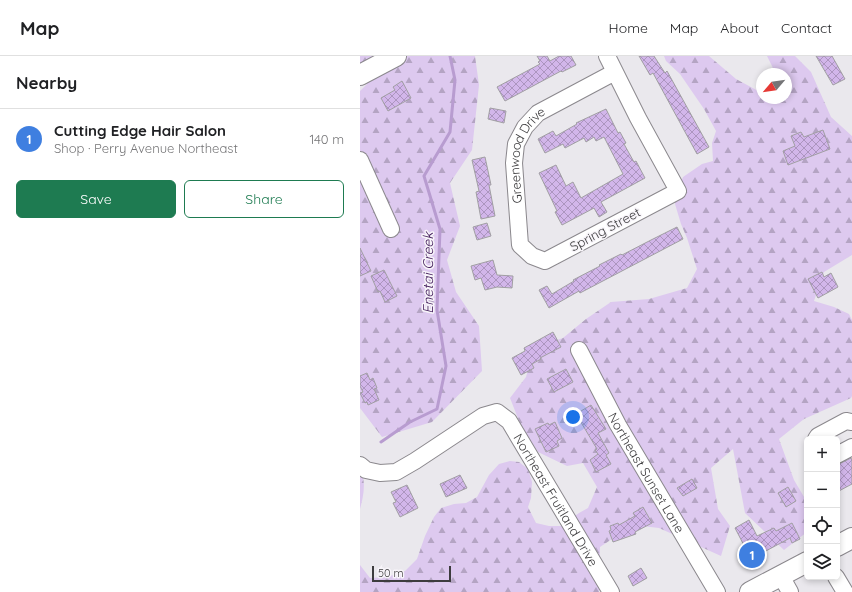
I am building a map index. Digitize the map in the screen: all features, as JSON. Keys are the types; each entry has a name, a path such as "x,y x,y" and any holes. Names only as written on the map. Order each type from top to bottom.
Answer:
{"main road":[{"path":"360,75 396,56"},
{"path":"840,544 852,538"},
{"path":"750,592 785,584 804,565"}],"street":[{"path":"607,56 615,72"},
{"name":"Spring Street","path":"532,256 545,260 678,191 615,72"},
{"name":"Greenwood Drive","path":"532,256 520,245 514,163 516,144 525,126 538,113 615,72"},
{"path":"360,160 390,229"},
{"name":"Northeast Sunset Lane","path":"579,350 618,425 717,592"},
{"name":"Northeast Fruitland Drive","path":"360,465 366,470 380,473 396,472 483,416 497,412 510,421 611,592"},
{"path":"818,436 846,421 852,422"},
{"path":"840,453 852,447"},
{"path":"838,580 845,592"}],"green space":[{"path":"360,56 475,56 479,85 472,150 450,183 460,226 447,260 456,292 479,326 482,371 432,422 382,437 360,408 360,91 367,84 360,66"},
{"path":"664,56 709,56 736,79 756,90 756,104 792,104 792,68 773,68 767,56 795,56 811,72 831,117 852,136 852,255 824,272 814,301 834,307 849,314 852,320 852,396 851,398 804,419 779,439 794,480 804,497 804,534 784,550 745,513 733,449 711,468 718,509 730,526 721,556 659,528 633,525 600,547 599,592 360,592 360,565 370,578 387,577 405,571 417,559 425,536 434,517 441,508 454,504 466,503 477,497 489,475 499,464 510,461 519,462 528,469 532,482 531,498 528,507 536,523 549,526 561,526 588,508 597,487 583,463 567,466 538,452 521,426 510,398 526,377 534,348 563,338 586,319 611,302 649,299 687,288 697,269 675,204 683,177 702,164 713,161 712,143 716,131 704,109 680,74 666,61"},
{"path":"360,470 364,484 360,509"}],"building":[{"path":"537,56 547,56 550,61 559,56 571,56 576,65 562,72 561,71 505,101 497,87 540,64"},
{"path":"639,56 654,56 665,73 667,71 709,147 697,154 653,73 650,75"},
{"path":"816,56 832,56 845,79 833,85"},
{"path":"402,81 411,98 388,111 381,98 395,90 393,87"},
{"path":"490,108 506,111 504,123 488,119"},
{"path":"606,109 618,133 620,132 626,143 624,144 634,162 636,161 645,178 601,202 607,212 599,217 594,208 562,225 539,173 556,165 566,186 573,182 581,198 623,174 604,137 596,141 594,137 586,142 584,138 565,148 563,144 545,153 538,139 553,131 556,136 577,124 576,123"},
{"path":"823,130 830,149 788,165 783,151 795,146 791,136 801,132 804,137"},
{"path":"485,157 491,185 489,185 495,216 481,219 476,192 479,191 472,160"},
{"path":"487,223 491,236 477,240 473,227"},
{"path":"677,227 683,239 580,293 579,291 549,308 539,290 547,286 552,294 574,281 573,280 600,266 599,265"},
{"path":"360,248 371,271 360,276"},
{"path":"493,260 497,275 513,276 512,288 497,287 485,290 481,278 475,280 471,266"},
{"path":"384,270 397,296 385,302 380,291 378,292 371,276"},
{"path":"822,272 824,277 831,273 838,287 818,298 808,279"},
{"path":"553,332 561,347 540,358 541,359 532,364 534,368 521,375 512,358 525,351 524,348"},
{"path":"566,369 573,382 554,392 547,379"},
{"path":"367,373 370,380 373,378 377,388 374,389 379,400 368,405 367,402 365,403 360,393 363,392 360,386 360,376"},
{"path":"591,405 606,429 598,433 609,453 606,455 611,464 596,472 590,460 598,454 595,450 597,449 576,414"},
{"path":"555,422 562,438 557,441 559,446 546,452 535,429 548,423 549,425"},
{"path":"851,458 852,484 840,490 840,463"},
{"path":"460,475 467,488 446,497 440,484"},
{"path":"692,479 697,488 683,496 677,488"},
{"path":"407,485 418,508 400,517 393,503 396,502 391,492"},
{"path":"788,487 796,501 786,507 778,493"},
{"path":"643,507 652,523 635,532 636,534 613,542 609,531 611,530 610,526 618,523 619,525 635,516 633,513"},
{"path":"749,520 757,536 774,528 776,531 792,523 800,539 792,543 790,538 751,559 735,528"},
{"path":"641,568 647,578 633,586 628,576"}],"waterway":[{"name":"Enetai Creek","path":"381,442 410,422 437,409 446,366 437,310 440,229 424,176 450,132 455,80 450,56"}],"place":[{"name":"Cutting Edge Hair Salon","path":"752,555"}]}
